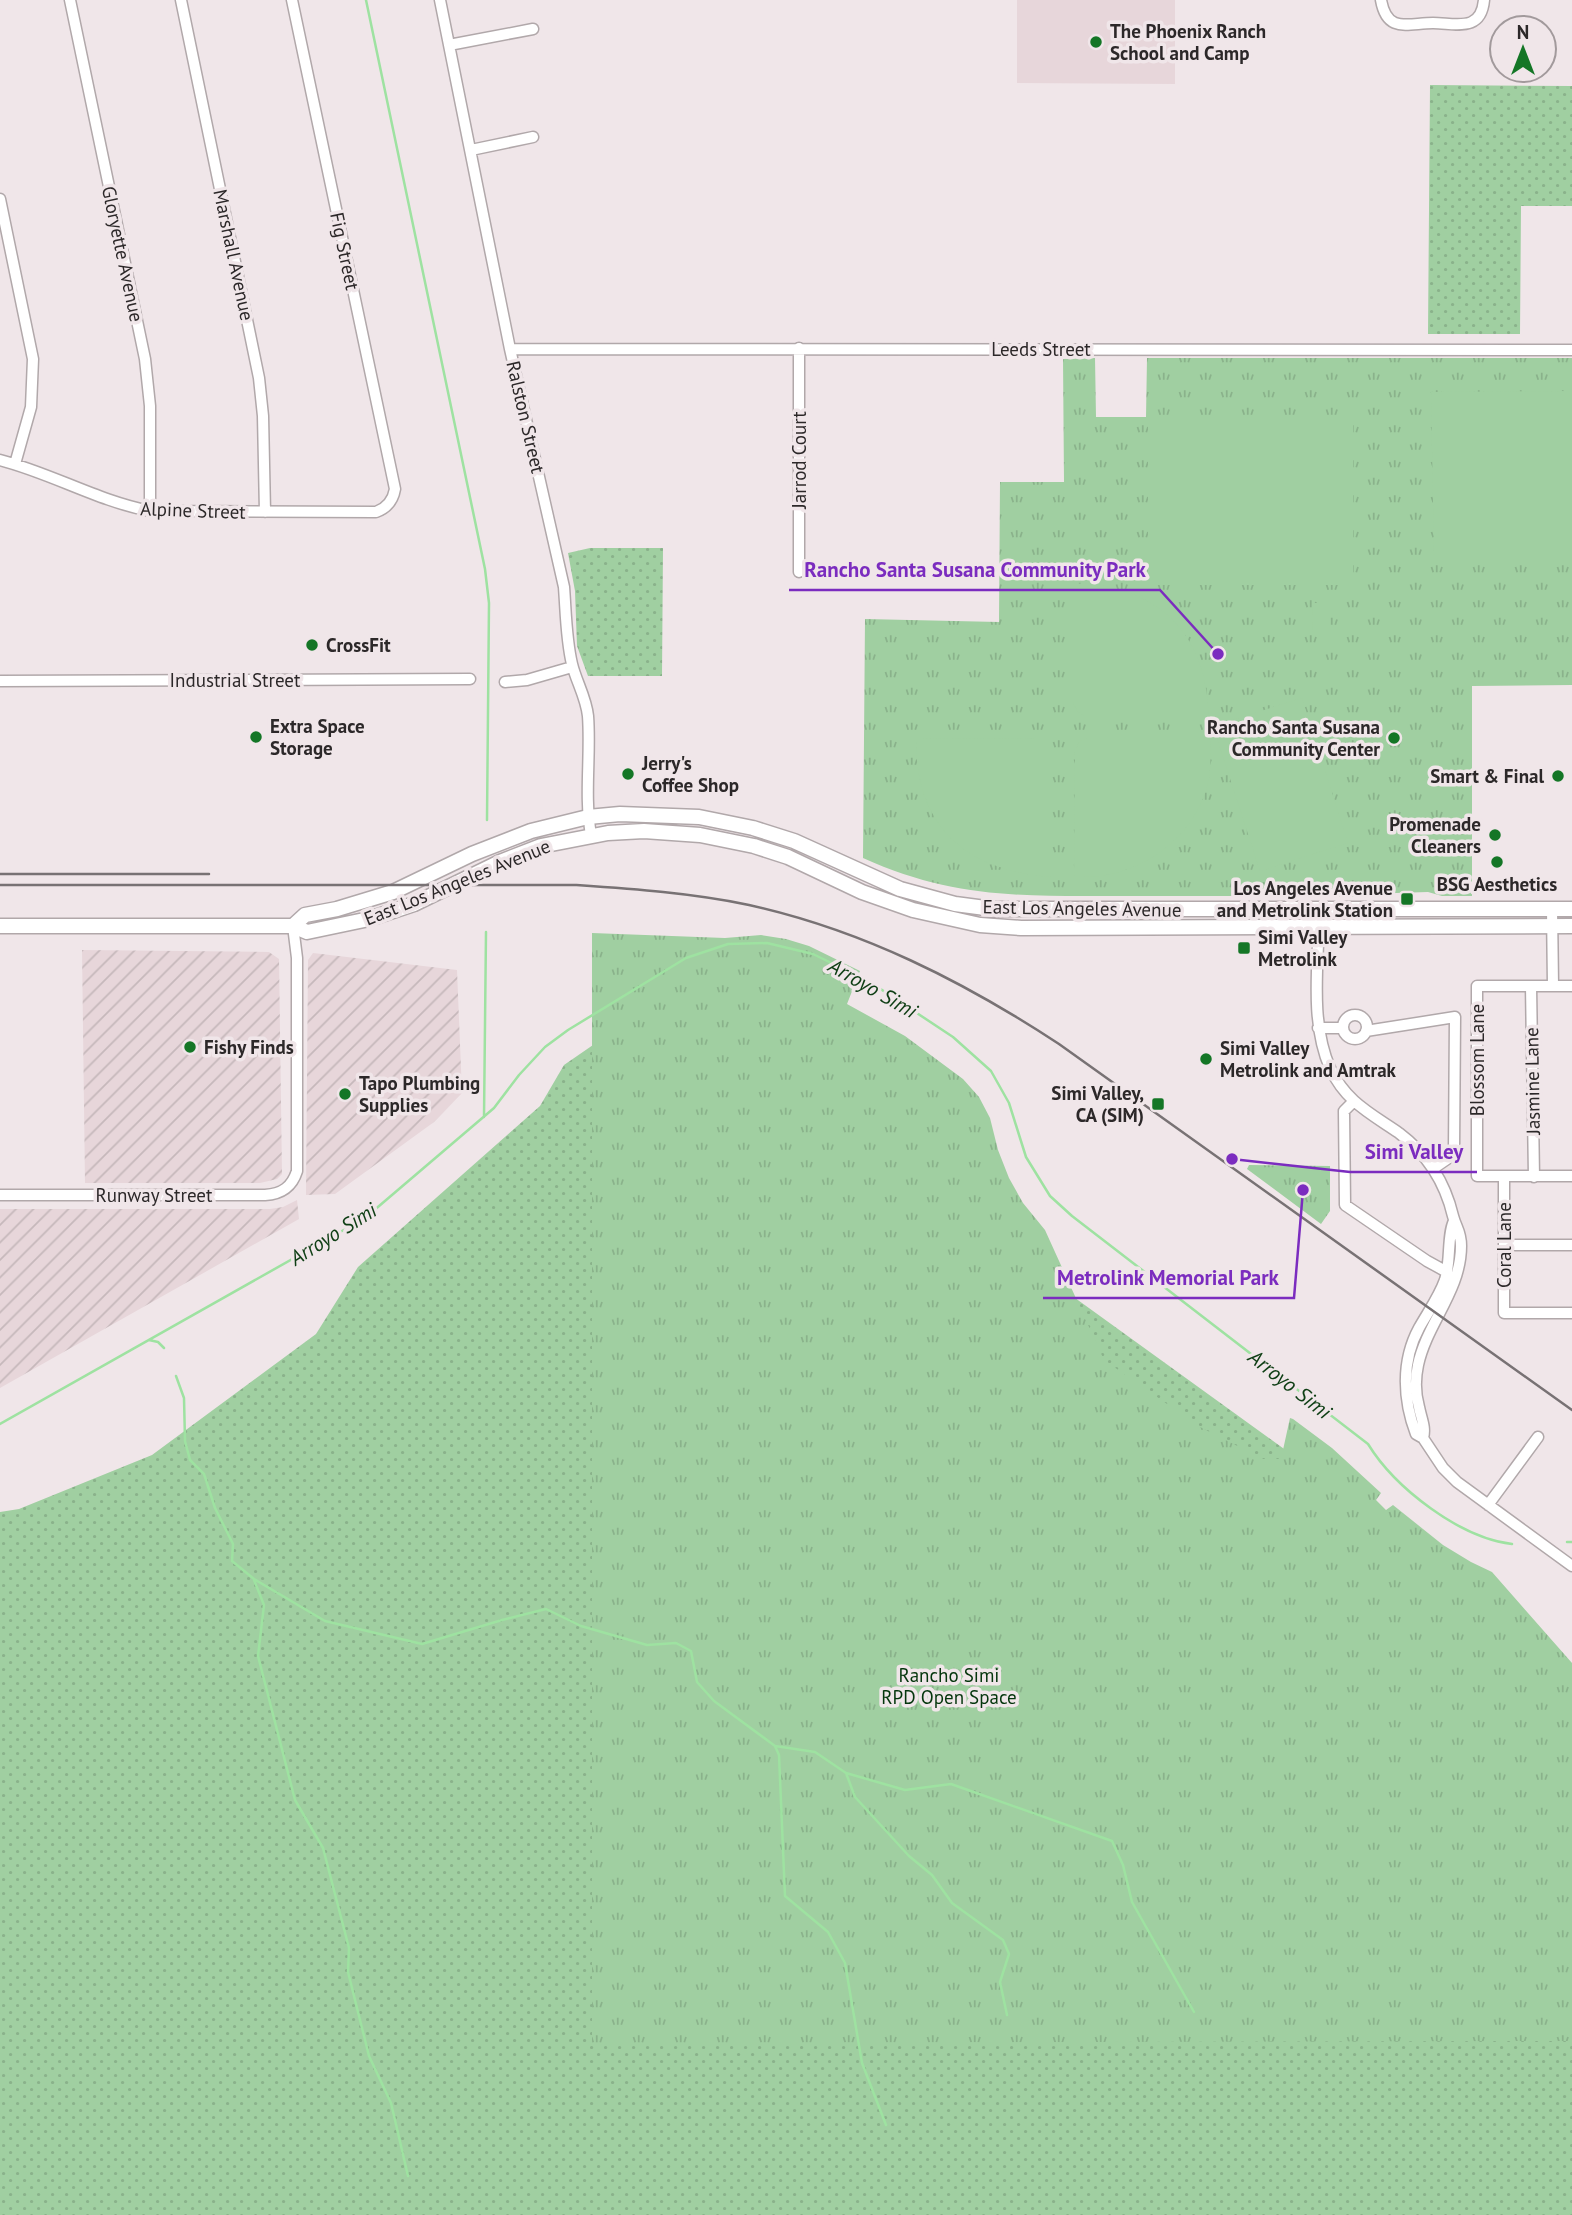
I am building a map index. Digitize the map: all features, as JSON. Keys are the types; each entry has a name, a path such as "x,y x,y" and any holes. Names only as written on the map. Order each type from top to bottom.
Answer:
{"main road":[{"name":"East Los Angeles Avenue","path":"293,926 305,915 349,906 393,892 498,842 531,831 588,817 630,814 699,817 739,824 794,841 900,889 975,908 1572,909"},
{"name":"East Los Angeles Avenue","path":"0,926 293,926 307,932 369,919 414,904 517,854 568,839 621,832 667,831 729,839 788,858 892,904 980,925 1021,928 1572,926"}],"street":[{"name":"Gloryette Avenue","path":"70,0 145,359 150,406 150,511"},
{"name":"Marshall Avenue","path":"181,0 259,378 263,416 265,512"},
{"name":"Fig Street","path":"292,0 395,489 391,501"},
{"name":"Ralston Street","path":"440,0 510,349 564,587 572,667 586,702 588,817 591,835"},
{"path":"1381,0 1382,9 1392,22 1407,26 1422,23 1464,26 1482,12 1484,0"},
{"path":"449,44 533,29"},
{"path":"471,150 533,137"},
{"path":"0,199 33,359 31,407 15,464"},
{"name":"Jarrod Court","path":"799,348 799,572"},
{"name":"Leeds Street","path":"510,349 1572,350"},
{"name":"Alpine Street","path":"0,460 115,503 150,511 376,512 391,501"},
{"path":"506,682 527,680 572,667"},
{"name":"Industrial Street","path":"0,681 470,679"},
{"path":"1552,909 1553,986"},
{"path":"1319,910 1318,1028 1331,1070 1353,1102 1414,1146 1434,1168 1446,1193 1454,1221 1460,1227 1458,1273 1448,1299 1421,1349 1417,1370 1416,1395 1426,1430 1423,1438"},
{"name":"Runway Street","path":"0,1195 265,1195 282,1192 290,1186 296,1171 298,958 293,926"},
{"name":"Blossom Lane","path":"1504,1176 1477,1175 1476,986 1531,986"},
{"path":"1531,986 1572,986"},
{"name":"Jasmine Lane","path":"1531,986 1534,1177"},
{"path":"1358,1016 1366,1023 1366,1031 1361,1037 1354,1039 1347,1036 1343,1028 1348,1018 1358,1016"},
{"path":"1366,1031 1455,1017 1454,1151 1434,1168"},
{"path":"1318,1028 1343,1028"},
{"path":"1353,1102 1345,1111 1345,1205 1447,1272"},
{"path":"1504,1176 1572,1176"},
{"name":"Coral Lane","path":"1504,1176 1504,1313 1572,1313"},
{"path":"1454,1221 1450,1229 1451,1250 1447,1272 1440,1293 1417,1332 1408,1356 1405,1384 1409,1413 1416,1434 1423,1438 1443,1468 1488,1505 1572,1566"},
{"path":"1504,1244 1572,1245"},
{"path":"1488,1505 1538,1437"}],"shaded area":[{"name":"The Phoenix Ranch School and Camp","path":"1017,0 1175,0 1175,84 1017,83"},
{"path":"82,950 269,952 279,959 282,1174 277,1179 260,1183 85,1183"},
{"path":"313,953 457,970 462,1093 434,1122 335,1194 306,1195 308,960"},
{"path":"297,1200 299,1219 0,1388 0,1209 270,1209 283,1207"}],"green space":[{"path":"1430,85 1572,86 1572,206 1521,206 1520,334 1428,334"},
{"path":"1095,358 1096,417 1146,417 1147,358 1572,358 1572,685 1472,686 1472,896 1442,896 1428,892 1396,893 1383,897 1339,897 1334,892 1304,892 1298,896 1020,895 959,888 928,881 863,858 865,619 999,622 1000,482 1064,482 1063,359"},
{"path":"1572,391 1572,556 1434,556 1431,392"},
{"path":"1148,425 1353,425 1353,585 1148,585"},
{"path":"590,548 663,548 662,676 588,676 577,646 575,591 568,553"},
{"path":"1091,583 1142,598 1178,625 1191,643 1200,664 1209,716 1084,716 1077,711 1073,702 1073,584"},
{"path":"1313,603 1330,603 1330,634 1312,634"},
{"path":"1302,698 1348,843 1260,871 1213,726"},
{"path":"916,738 1042,739 1052,749 1052,877 1021,873 994,865 971,854 951,839 936,820 925,796 918,769"},
{"path":"1087,738 1210,738 1210,775 1201,804 1192,819 1182,833 1155,856 1123,871 1102,876 1074,877 1075,750 1080,741"},
{"name":"Rancho Simi RPD Open Space","path":"592,933 725,938 761,935 809,946 860,971 847,1004 905,1036 963,1079 979,1097 990,1118 1009,1178 1023,1203 1045,1230 1104,1360 1200,1427 1263,1459 1281,1459 1290,1418 1293,1419 1332,1448 1381,1493 1376,1500 1386,1510 1393,1505 1443,1545 1492,1572 1572,1663 1572,2041 592,2043"},
{"path":"699,972 1010,1251 1464,1579 1572,1700 1572,2215 0,2215 0,1512 19,1509 152,1455 316,1334 358,1267 540,1106 564,1065"},
{"path":"1249,1165 1330,1166 1330,1211 1321,1224 1247,1169"}],"waterway":[{"path":"366,0 485,569 489,603 487,820"},
{"path":"484,1117 486,932"},
{"name":"Arroyo Simi","path":"0,1424 365,1218 494,1108 545,1047 568,1030 686,958 728,944 767,943 813,954 870,982 953,1037 991,1071 1009,1103 1026,1157 1050,1196 1072,1216 1368,1444 1395,1477 1431,1508 1471,1532 1512,1544"},
{"path":"149,1340 158,1342 164,1348"},
{"path":"176,1376 184,1398 185,1441 190,1460 204,1474 215,1508 233,1544 232,1561 254,1579 325,1621 422,1644 546,1609 581,1626 647,1645 676,1643 691,1651 697,1682 714,1701 775,1746 815,1752 846,1773 855,1797 909,1856 932,1875 952,1903 1003,1940 1009,1954 1000,1982 1007,2015"},
{"name":"Arroyo Simi","path":"1567,1542 1572,1542"},
{"path":"254,1580 264,1605 258,1656 295,1800 323,1848 349,1948 348,1972 369,2056 391,2103 408,2176"},
{"path":"775,1746 779,1755 785,1896 828,1932 845,1963 862,2063 886,2125"},
{"path":"846,1773 905,1790 951,1784 1112,1841 1123,1865 1132,1902 1194,2012"}],"railway":[{"path":"0,874 209,874"},
{"path":"0,885 575,885 706,897 749,905 832,928 949,979 1059,1044 1572,1410"}],"place":[{"name":"The Phoenix Ranch School and Camp","path":"1096,42"},
{"name":"CrossFit","path":"312,645"},
{"name":"Rancho Santa Susana Community Park","path":"1218,654"},
{"name":"Extra Space Storage","path":"256,737"},
{"name":"Rancho Santa Susana Community Center","path":"1394,738"},
{"name":"Jerry's Coffee Shop","path":"628,774"},
{"name":"Smart & Final","path":"1558,776"},
{"name":"Promenade Cleaners","path":"1495,835"},
{"name":"BSG Aesthetics","path":"1497,862"},
{"name":"Los Angeles Avenue and Metrolink Station","path":"1407,899"},
{"name":"Simi Valley Metrolink","path":"1244,948"},
{"name":"Fishy Finds","path":"190,1047"},
{"name":"Simi Valley Metrolink and Amtrak","path":"1206,1059"},
{"name":"Tapo Plumbing Supplies","path":"345,1094"},
{"name":"Simi Valley, CA (SIM)","path":"1158,1104"},
{"name":"Simi Valley","path":"1232,1159"},
{"name":"Metrolink Memorial Park","path":"1303,1190"}]}
